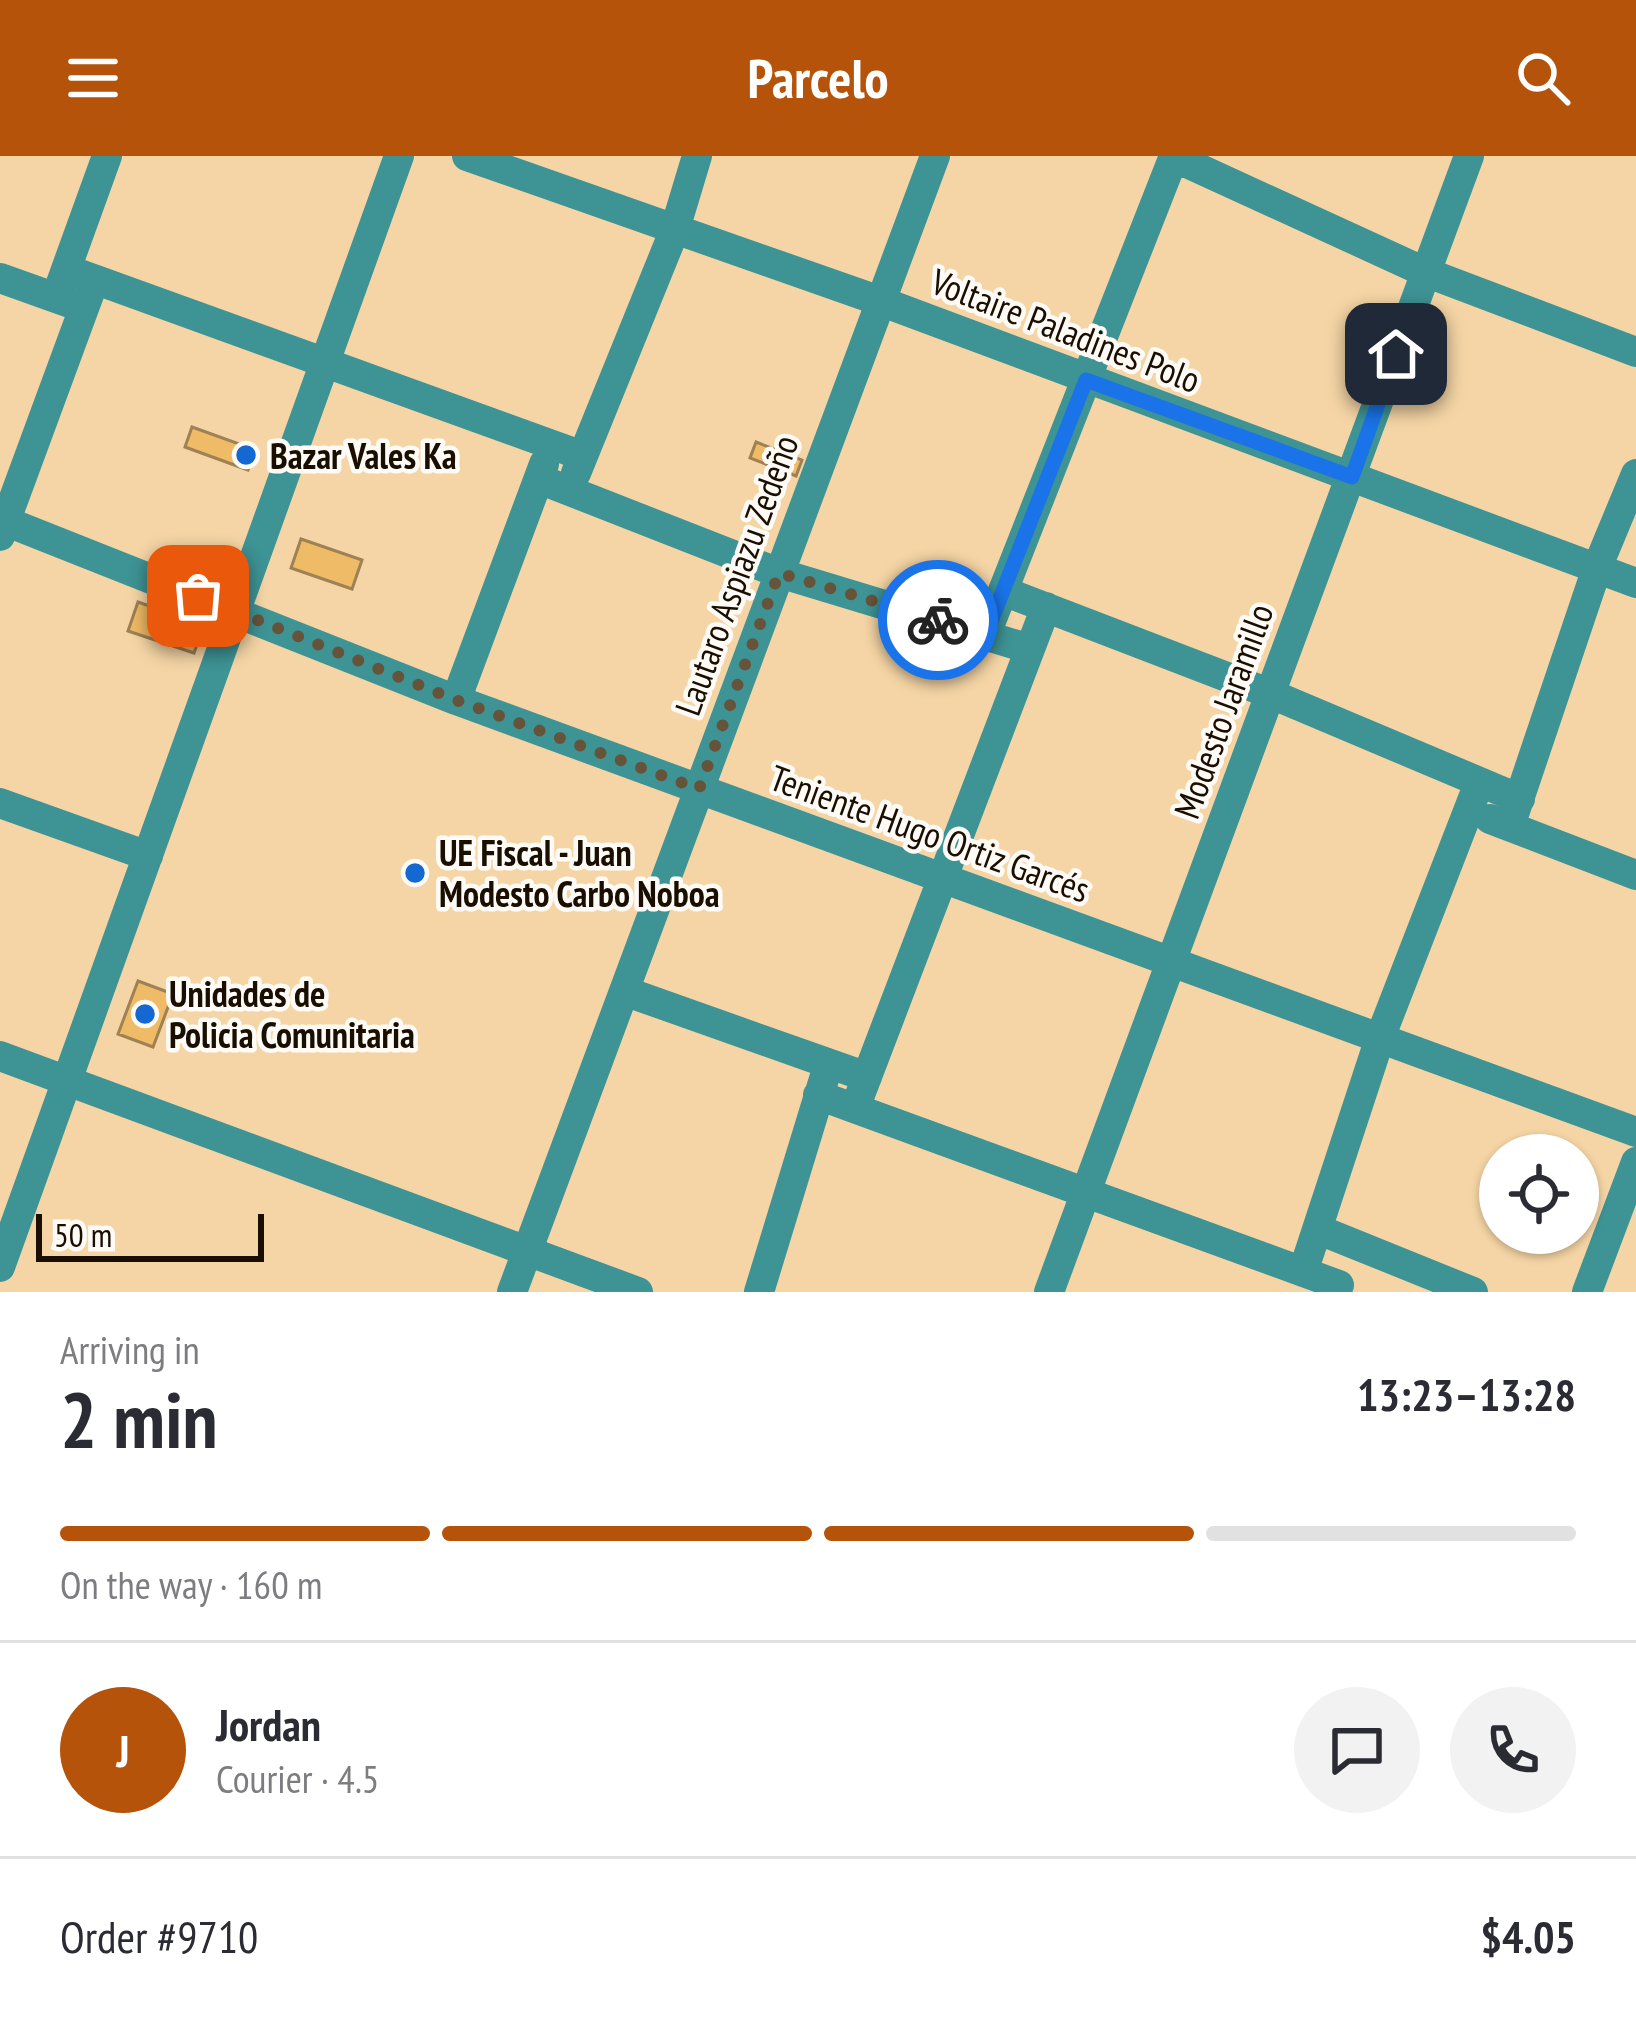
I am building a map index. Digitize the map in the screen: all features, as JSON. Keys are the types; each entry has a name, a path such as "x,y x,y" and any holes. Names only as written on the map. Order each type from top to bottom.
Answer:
{"street":[{"path":"2,525 75,289 106,156"},
{"path":"0,1267 400,156"},
{"name":"Voltaire Paladines Polo","path":"467,156 880,302 1636,583"},
{"path":"570,490 675,229 698,156"},
{"name":"Lautaro Aspiazu Zedeño","path":"512,1292 935,156"},
{"name":"Modesto Jaramillo","path":"1049,1292 1469,156"},
{"path":"986,634 1174,157 1207,163 1425,272 1636,352"},
{"path":"0,278 75,289 322,363 583,456"},
{"path":"456,700 550,446"},
{"path":"1515,812 1597,568 1636,474"},
{"path":"539,478 779,573 1030,649"},
{"name":"Teniente Hugo Ortiz Garcés","path":"2,525 237,611 456,700 1636,1132"},
{"path":"1003,591 1271,694 1636,874"},
{"path":"856,1108 1046,607"},
{"path":"1303,1272 1380,1038 1474,797"},
{"path":"0,803 148,856"},
{"path":"623,991 867,1078"},
{"path":"0,1056 638,1292"},
{"path":"760,1292 829,1064"},
{"path":"818,1094 1338,1288 1354,1245"},
{"path":"1588,1292 1636,1162"},
{"path":"1317,1229 1473,1292"}],"building":[{"path":"192,427 256,450 248,470 185,447"},
{"path":"756,442 802,460 796,476 750,458"},
{"path":"301,539 362,560 352,589 291,568"},
{"path":"138,602 204,625 194,653 128,631"},
{"name":"Unidades de Policia Comunitaria","path":"138,981 173,994 153,1047 118,1034"}],"way so far":[{"path":"198,596 456,700 699,789 779,573 938,620"}],"place":[{"name":"Bazar Vales Ka","path":"246,455"},
{"name":"UE Fiscal - Juan Modesto Carbo Noboa","path":"415,873"},
{"name":"Unidades de Policia Comunitaria","path":"145,1014"}],"route":[{"path":"938,620 986,634 1086,380 1352,477 1396,354"}]}
